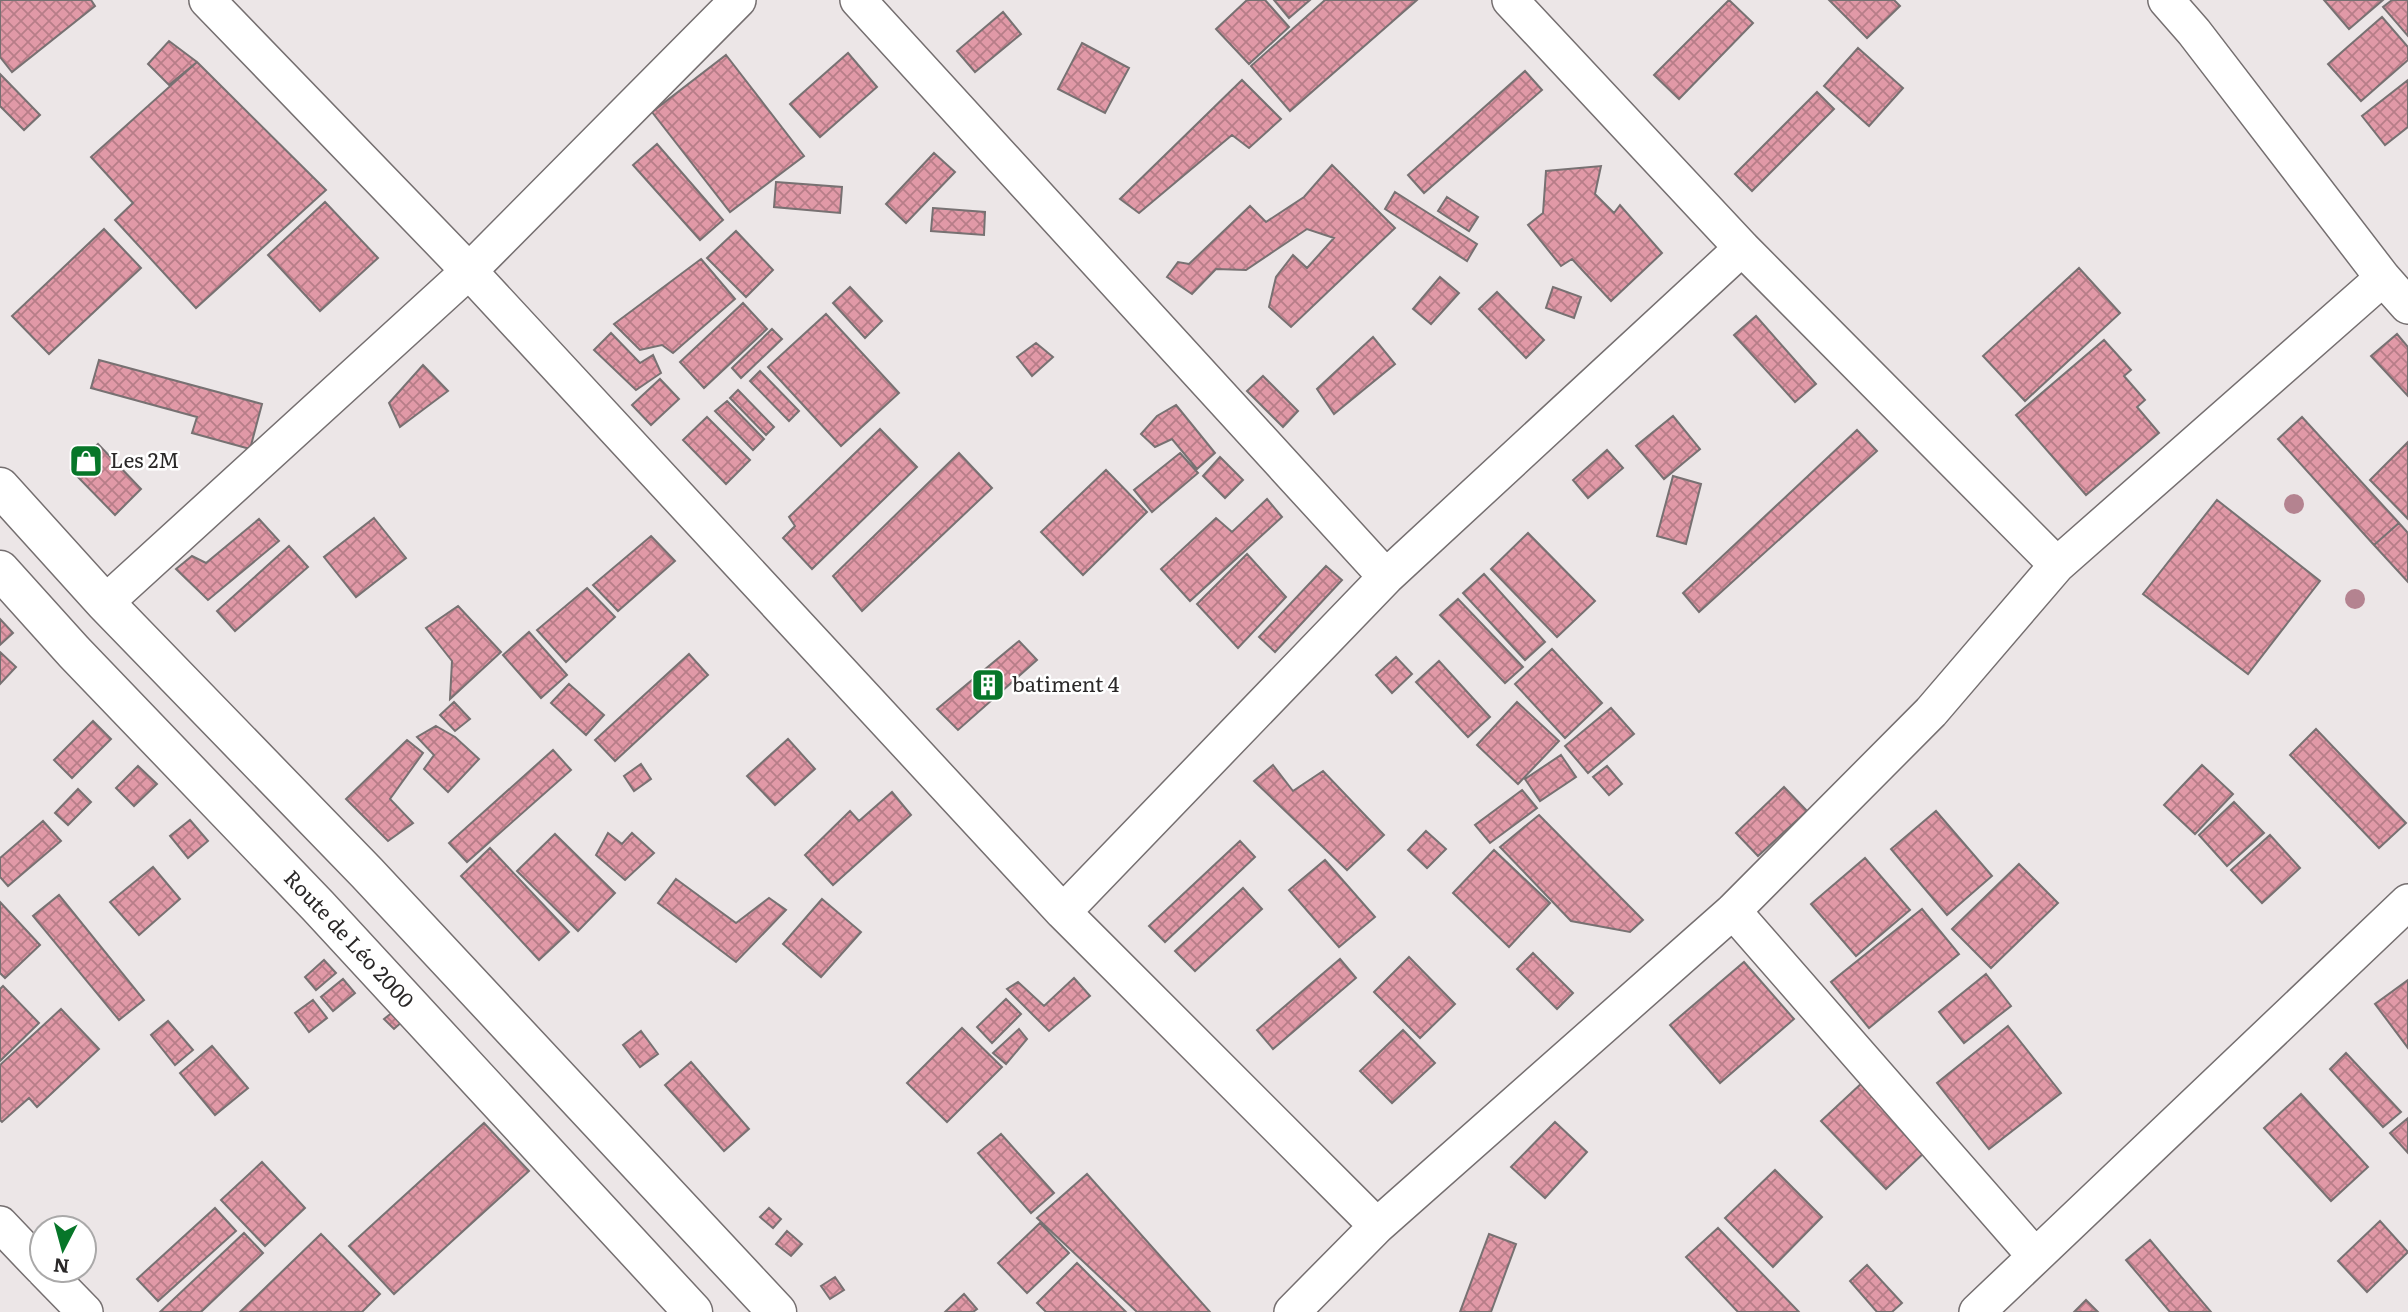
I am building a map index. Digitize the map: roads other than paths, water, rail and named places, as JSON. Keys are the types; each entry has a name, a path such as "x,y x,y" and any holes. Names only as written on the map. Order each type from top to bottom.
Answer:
{"street":[{"path":"207,0 469,271 1063,912 1377,1226"},
{"path":"105,603 469,271 738,0"},
{"path":"858,0 1386,577"},
{"path":"1510,0 1742,248 2057,565"},
{"path":"2165,0 2194,32 2382,278 2408,306"},
{"path":"1063,912 1386,577 1742,248"},
{"path":"1292,1312 1377,1226 1733,911 1931,712 2057,565 2382,278"},
{"path":"0,487 105,603 376,883 777,1312"},
{"name":"Route de Léo 2000","path":"0,570 74,652 318,906 683,1309"},
{"path":"1977,1312 2406,907"},
{"path":"1733,911 2035,1256"},
{"path":"0,1224 28,1253"},
{"path":"58,1284 85,1312"}],"place":[{"name":"Les 2M","path":"86,461"},
{"name":"batiment 4","path":"988,685"}]}
